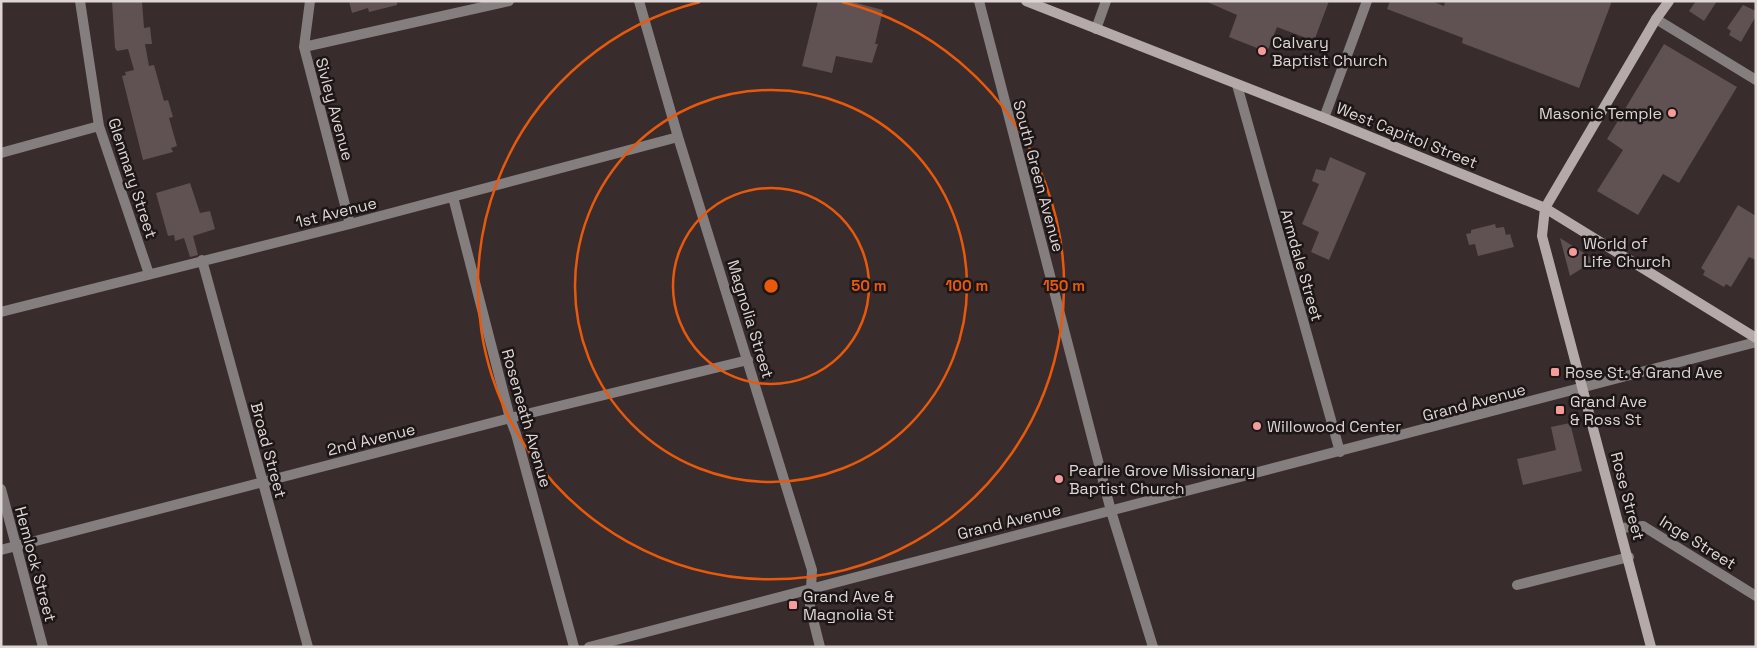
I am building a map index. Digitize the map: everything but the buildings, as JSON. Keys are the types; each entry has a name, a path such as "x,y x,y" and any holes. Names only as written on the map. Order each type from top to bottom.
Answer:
{"main road":[{"name":"West Capitol Street","path":"1026,1 1324,118 1545,208 1756,338"},
{"path":"1545,208 1656,19 1669,1"},
{"name":"Rose Street","path":"1545,208 1542,236 1629,557 1651,647"}],"street":[{"name":"Glenmary Street","path":"80,1 99,126 149,274"},
{"name":"Sivley Avenue","path":"310,1 304,47 350,224"},
{"path":"304,47 509,1"},
{"name":"Magnolia Street","path":"639,1 678,137 812,570 810,606 820,647"},
{"name":"South Green Avenue","path":"979,1 1111,511 1153,647"},
{"path":"1096,29 1106,1"},
{"path":"1324,118 1367,1"},
{"path":"1656,19 1756,80"},
{"name":"Armdale Street","path":"1237,85 1340,452"},
{"path":"1,153 99,126"},
{"name":"1st Avenue","path":"1,312 350,224 678,137"},
{"name":"Roseneath Avenue","path":"453,197 510,418 574,647"},
{"name":"Broad Street","path":"202,260 308,647"},
{"name":"Grand Avenue","path":"589,647 812,587 1340,452 1756,342"},
{"name":"2nd Avenue","path":"1,550 510,418 748,360"},
{"name":"Hemlock Street","path":"1,489 43,647"},
{"name":"Inge Street","path":"1620,528 1643,526 1756,596"},
{"path":"1517,585 1629,557"}],"place":[{"name":"Calvary Baptist Church","path":"1262,51"},
{"name":"Masonic Temple","path":"1672,113"},
{"name":"World of Life Church","path":"1573,252"},
{"name":"Rose St. & Grand Ave","path":"1555,372"},
{"name":"Grand Ave & Ross St","path":"1560,410"},
{"name":"Willowood Center","path":"1257,426"},
{"name":"Pearlie Grove Missionary Baptist Church","path":"1059,479"},
{"name":"Grand Ave & Magnolia St","path":"793,605"}]}
